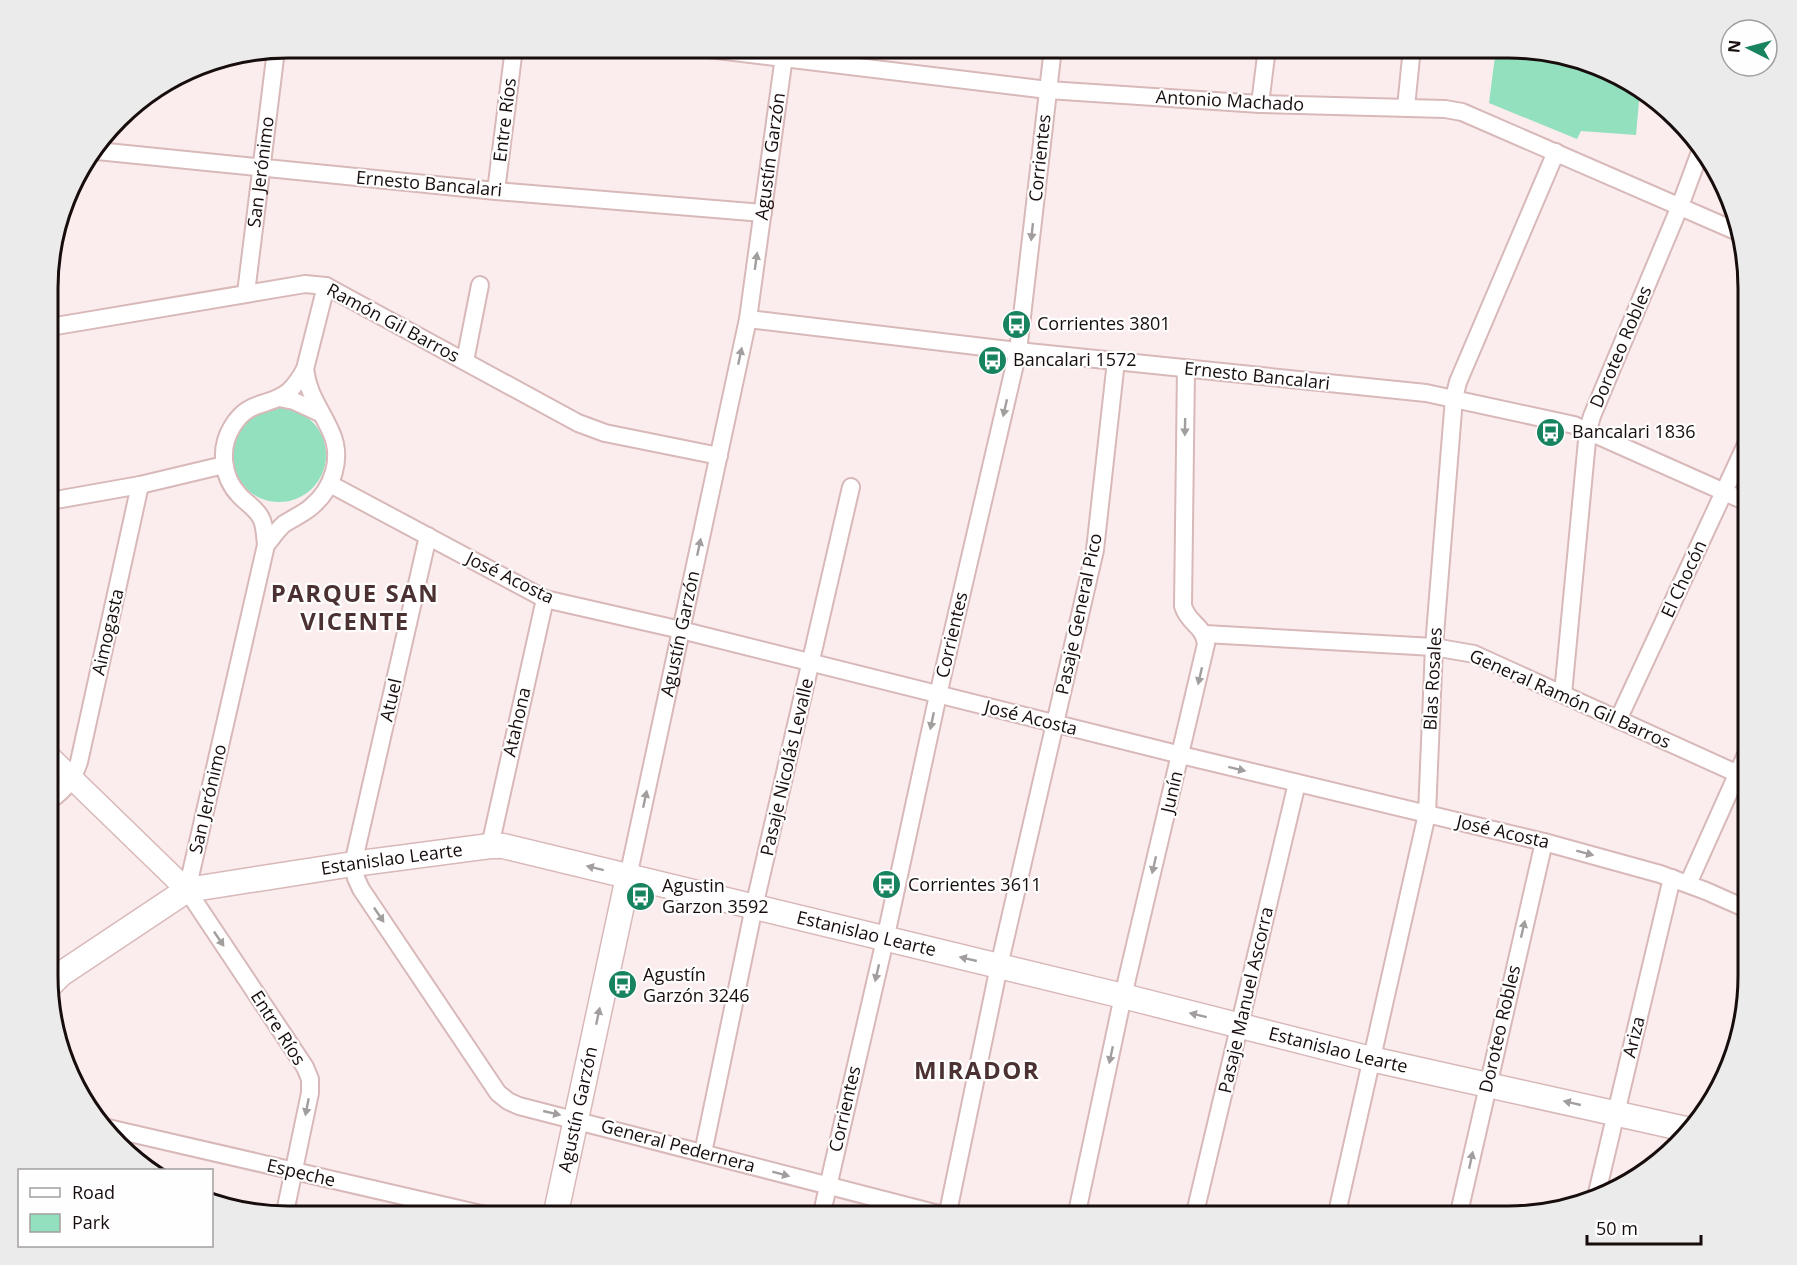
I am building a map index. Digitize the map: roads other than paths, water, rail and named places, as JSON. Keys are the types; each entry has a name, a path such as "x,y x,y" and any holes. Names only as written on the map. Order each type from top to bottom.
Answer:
{"main road":[{"name":"Estanislao Learte","path":"187,890 353,864 490,846 510,848 1123,996 1371,1059 1682,1128"},
{"name":"Agustín Garzón","path":"557,1206 628,877"},
{"path":"58,978 187,890"}],"street":[{"name":"Entre Ríos","path":"496,191 513,58"},
{"name":"Agustín Garzón","path":"628,877 748,319 783,58"},
{"name":"Antonio Machado","path":"820,58 1048,90 1260,104 1406,107 1462,112 1731,229"},
{"name":"Corrientes","path":"823,1206 1018,351 1052,58"},
{"path":"1260,104 1266,58"},
{"path":"1406,107 1411,58"},
{"name":"San Jerónimo","path":"246,293 275,59"},
{"name":"Ernesto Bancalari","path":"103,152 496,191 763,213"},
{"name":"Blas Rosales","path":"1338,1206 1427,814 1434,646 1454,398 1458,382 1556,152"},
{"name":"Doroteo Robles","path":"1563,694 1588,430 1698,158"},
{"name":"Ramón Gil Barros","path":"58,326 305,284 326,286 592,430 719,456"},
{"path":"465,361 480,285"},
{"path":"266,545 262,519 239,496 230,482 224,465 227,436 237,420 251,407 279,398 297,384 305,369 326,286"},
{"name":"Ernesto Bancalari","path":"748,319 1018,351 1426,393 1454,398 1588,430 1738,497"},
{"name":"Pasaje General Pico","path":"950,1206 999,966 1095,550 1116,361"},
{"path":"266,545 283,525 304,512 320,498 330,484 335,468 336,451 332,435 307,386 305,369"},
{"path":"1186,369 1183,606 1186,615 1204,634"},
{"path":"279,398 294,401 320,412"},
{"name":"El Chocón","path":"1618,720 1738,463"},
{"path":"58,500 140,485 224,465"},
{"name":"José Acosta","path":"330,484 545,599 681,630 1181,755 1544,842 1680,881 1738,905"},
{"name":"Aimogasta","path":"73,779 79,762 140,485"},
{"name":"Pasaje Nicolás Levalle","path":"703,1153 754,907 851,487"},
{"path":"246,502 282,516 304,512"},
{"name":"Atuel","path":"353,864 428,536"},
{"name":"San Jerónimo","path":"187,890 266,545"},
{"name":"Atahona","path":"490,846 545,599"},
{"name":"General Ramón Gil Barros","path":"1204,634 1434,646 1474,654 1738,774"},
{"name":"Junín","path":"1078,1206 1123,996 1205,655 1204,634"},
{"path":"58,765 187,890"},
{"path":"58,795 73,779"},
{"name":"Pasaje Manuel Ascorra","path":"1197,1206 1297,783"},
{"name":"Ariza","path":"1598,1189 1615,1113 1680,881 1738,784"},
{"name":"Doroteo Robles","path":"1460,1206 1544,842"},
{"name":"General Pedernera","path":"353,864 361,889 498,1093 508,1101 519,1106 905,1206"},
{"name":"Entre Ríos","path":"187,890 305,1067 310,1079 310,1093 286,1206"},
{"name":"Espeche","path":"117,1130 446,1206"}],"place":[{"name":"Corrientes 3801","path":"1016,324"},
{"name":"Bancalari 1572","path":"992,360"},
{"name":"Bancalari 1836","path":"1551,432"},
{"name":"Corrientes 3611","path":"887,885"},
{"name":"Agustin Garzon 3592","path":"641,896"},
{"name":"Agustín Garzón 3246","path":"622,985"}],"district":[{"name":"PARQUE SAN VICENTE","path":"355,608"},
{"name":"MIRADOR","path":"977,1071"}]}
